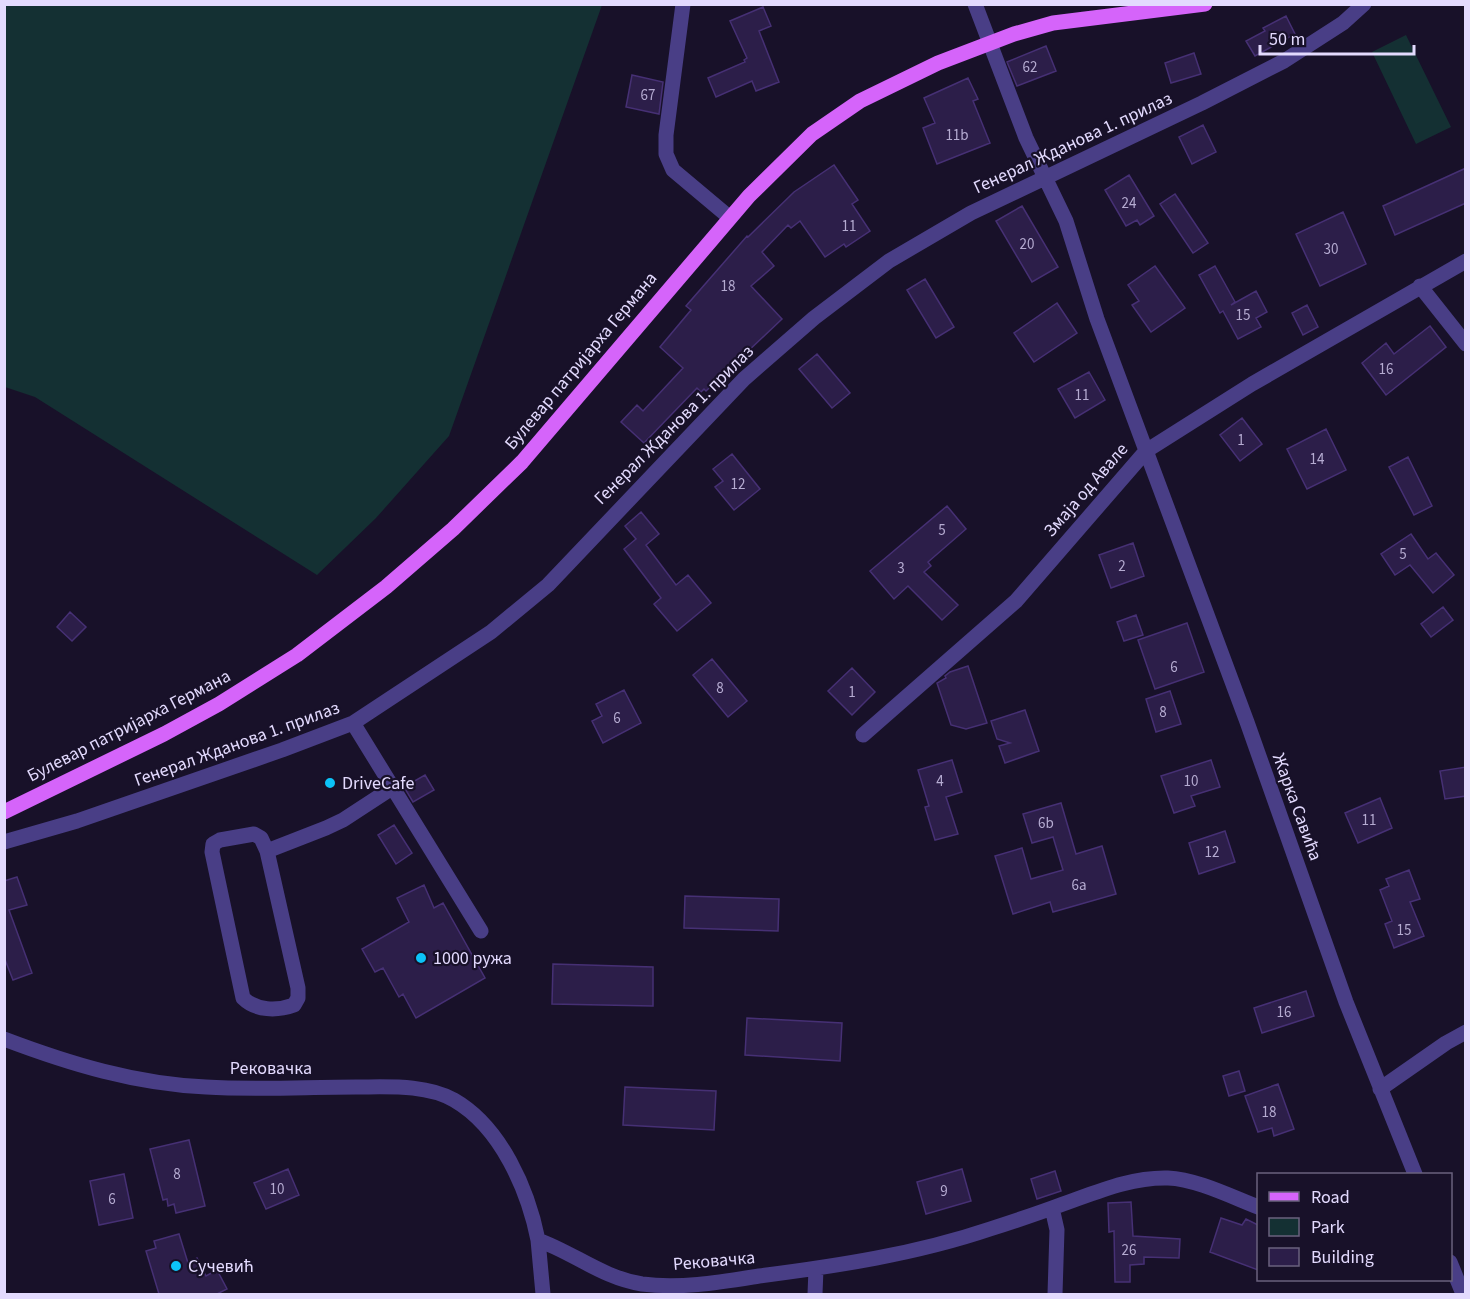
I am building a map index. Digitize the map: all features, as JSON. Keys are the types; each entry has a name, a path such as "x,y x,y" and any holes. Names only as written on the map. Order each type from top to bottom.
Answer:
{"main road":[{"name":"Булевар патријарха Германа","path":"4,812 164,734 219,704 297,655 386,587 453,529 522,462 729,217 812,134 860,101 938,63 988,43 1053,23 1205,4"}],"street":[{"path":"684,4 666,135 666,154 673,170 729,217"},
{"name":"Жарка Савића","path":"975,4 1026,138 1069,229 1097,319 1243,712 1346,1002 1415,1173"},
{"name":"Генерал Жданова 1. прилаз","path":"4,842 77,821 300,744 353,723 491,632 548,585 744,379 848,290 889,261 971,213 1138,135 1284,61 1336,28 1364,4"},
{"name":"Змаја од Авале","path":"863,735 1016,601 1146,451 1252,384 1466,261"},
{"path":"1420,286 1466,344"},
{"path":"353,723 481,931"},
{"path":"267,851 343,820 392,788"},
{"path":"254,834 261,838 267,851 298,988 298,998 294,1005 286,1008 257,1008 243,998 212,849 213,844 220,840 254,834"},
{"path":"1380,1089 1430,1053 1466,1032"},
{"name":"Рековачка","path":"4,1039 85,1067 118,1076 165,1084 231,1088 393,1087 435,1092 454,1099 471,1112 512,1163 530,1206 538,1240 615,1278 642,1284 693,1290 920,1248 983,1231 1113,1186 1141,1180 1170,1178 1185,1180 1257,1207"},
{"path":"1052,1208 1057,1230 1054,1294"},
{"path":"538,1240 543,1294"},
{"path":"1455,1268 1463,1294"},
{"path":"815,1294 816,1269"}],"green space":[{"path":"5,4 602,5 449,436 376,518 317,575 35,397 5,387"},
{"path":"1406,35 1451,127 1416,144 1372,52"}],"building":[{"path":"763,7 771,26 759,31 779,82 756,91 752,81 716,97 708,78 745,62 747,58 730,21"},
{"path":"1286,16 1295,34 1255,56 1246,41 1265,31 1263,28"},
{"path":"1046,46 1056,71 1017,86 1007,62"},
{"path":"1194,53 1201,74 1171,83 1165,63"},
{"path":"632,75 663,82 659,114 626,107"},
{"path":"968,78 978,99 973,101 990,143 937,164 923,128 935,123 924,98"},
{"path":"1203,125 1216,152 1192,164 1179,137"},
{"path":"834,165 858,200 852,204 870,231 846,247 844,244 825,257 800,221 791,228 788,225 762,252 774,266 751,286 782,319 706,391 704,389 701,392 697,388 644,443 621,422 637,405 643,411 683,368 660,347 691,310 686,306 747,236 794,192"},
{"path":"1466,168 1466,203 1395,235 1383,206"},
{"path":"1129,175 1154,216 1140,225 1137,220 1126,226 1105,190"},
{"path":"1175,194 1208,243 1193,253 1160,204"},
{"path":"1022,206 1058,267 1032,282 996,221"},
{"path":"1343,212 1366,264 1320,286 1296,234"},
{"path":"1155,266 1185,308 1151,332 1132,305 1139,301 1128,285"},
{"path":"1215,266 1235,302 1231,305 1256,291 1267,312 1256,318 1261,327 1238,339 1223,311 1220,313 1199,275"},
{"path":"925,279 954,327 936,338 907,290"},
{"path":"1057,303 1077,333 1034,362 1014,333"},
{"path":"1307,305 1318,327 1303,335 1292,313"},
{"path":"1430,326 1446,347 1386,395 1362,363 1386,343 1394,354"},
{"path":"817,354 850,393 832,408 799,369"},
{"path":"1089,372 1105,400 1075,418 1058,389"},
{"path":"1242,418 1262,444 1240,461 1220,435"},
{"path":"1326,429 1346,470 1307,489 1287,449"},
{"path":"732,454 760,489 734,510 715,487 723,481 713,469"},
{"path":"1408,457 1432,506 1414,515 1389,467"},
{"path":"947,506 966,529 928,562 931,566 924,572 958,605 942,620 908,586 894,599 870,571"},
{"path":"641,512 659,534 646,545 676,585 688,575 711,603 677,631 654,604 661,598 624,549 636,539 625,526"},
{"path":"1411,534 1428,559 1436,553 1454,575 1433,593 1410,565 1395,575 1381,554"},
{"path":"1133,543 1144,576 1111,588 1099,555"},
{"path":"1443,607 1453,620 1431,637 1421,624"},
{"path":"70,612 86,627 72,641 57,627"},
{"path":"1136,615 1143,635 1124,641 1117,622"},
{"path":"1187,623 1204,672 1155,689 1138,640"},
{"path":"712,659 747,701 728,717 693,675"},
{"path":"968,666 987,723 966,729 951,725 937,683 946,678 945,676 950,672"},
{"path":"852,668 875,692 852,715 828,691"},
{"path":"624,690 641,723 603,743 592,721 602,716 596,704"},
{"path":"1170,691 1181,724 1156,732 1146,699"},
{"path":"1025,710 1039,751 1005,763 999,746 1010,743 997,739 991,721"},
{"path":"952,760 962,792 946,797 958,834 935,840 925,807 929,806 918,770"},
{"path":"1211,760 1220,787 1191,796 1195,806 1174,813 1161,776"},
{"path":"1466,767 1466,796 1445,799 1440,771"},
{"path":"425,775 434,790 413,802 404,787"},
{"path":"1380,798 1392,828 1358,843 1345,813"},
{"path":"1061,803 1076,854 1102,846 1116,894 1053,912 1050,902 1013,914 995,856 1022,848 1031,879 1063,870 1053,837 1032,843 1023,814"},
{"path":"394,825 412,853 396,864 378,835"},
{"path":"1225,831 1235,862 1199,874 1189,843"},
{"path":"1409,870 1420,899 1410,902 1424,936 1394,948 1385,924 1392,921 1380,890 1389,886 1386,879"},
{"path":"17,877 27,905 9,910 32,973 13,980 4,957 4,881"},
{"name":"1000 ружа","path":"424,885 434,908 443,903 485,978 416,1018 403,994 399,997 383,968 375,972 362,949 409,922 397,898"},
{"path":"685,896 779,899 778,931 684,928"},
{"path":"553,964 653,967 653,1006 552,1004"},
{"path":"1306,991 1314,1016 1262,1033 1254,1008"},
{"path":"747,1018 842,1023 840,1061 745,1055"},
{"path":"1239,1071 1245,1091 1229,1096 1223,1076"},
{"path":"1278,1084 1294,1129 1274,1136 1272,1128 1258,1132 1245,1096"},
{"path":"625,1087 716,1091 714,1130 623,1125"},
{"path":"189,1140 205,1206 176,1213 174,1204 168,1206 167,1199 163,1200 150,1149"},
{"path":"288,1169 299,1195 266,1209 254,1183"},
{"path":"962,1169 971,1201 926,1214 917,1182"},
{"path":"1055,1171 1061,1191 1037,1199 1031,1179"},
{"path":"124,1174 133,1218 99,1225 90,1181"},
{"path":"1131,1202 1133,1236 1180,1239 1179,1258 1144,1257 1144,1264 1130,1265 1130,1282 1115,1282 1114,1231 1109,1232 1108,1203"},
{"path":"1221,1218 1242,1225 1246,1219 1257,1224 1257,1270 1210,1252"},
{"name":"Сучевић","path":"179,1234 188,1263 197,1258 206,1276 217,1270 227,1289 217,1294 159,1294 146,1251 156,1248 154,1241"}],"place":[{"name":"DriveCafe","path":"330,783"},
{"name":"1000 ружа","path":"421,958"},
{"name":"Сучевић","path":"176,1266"}]}
